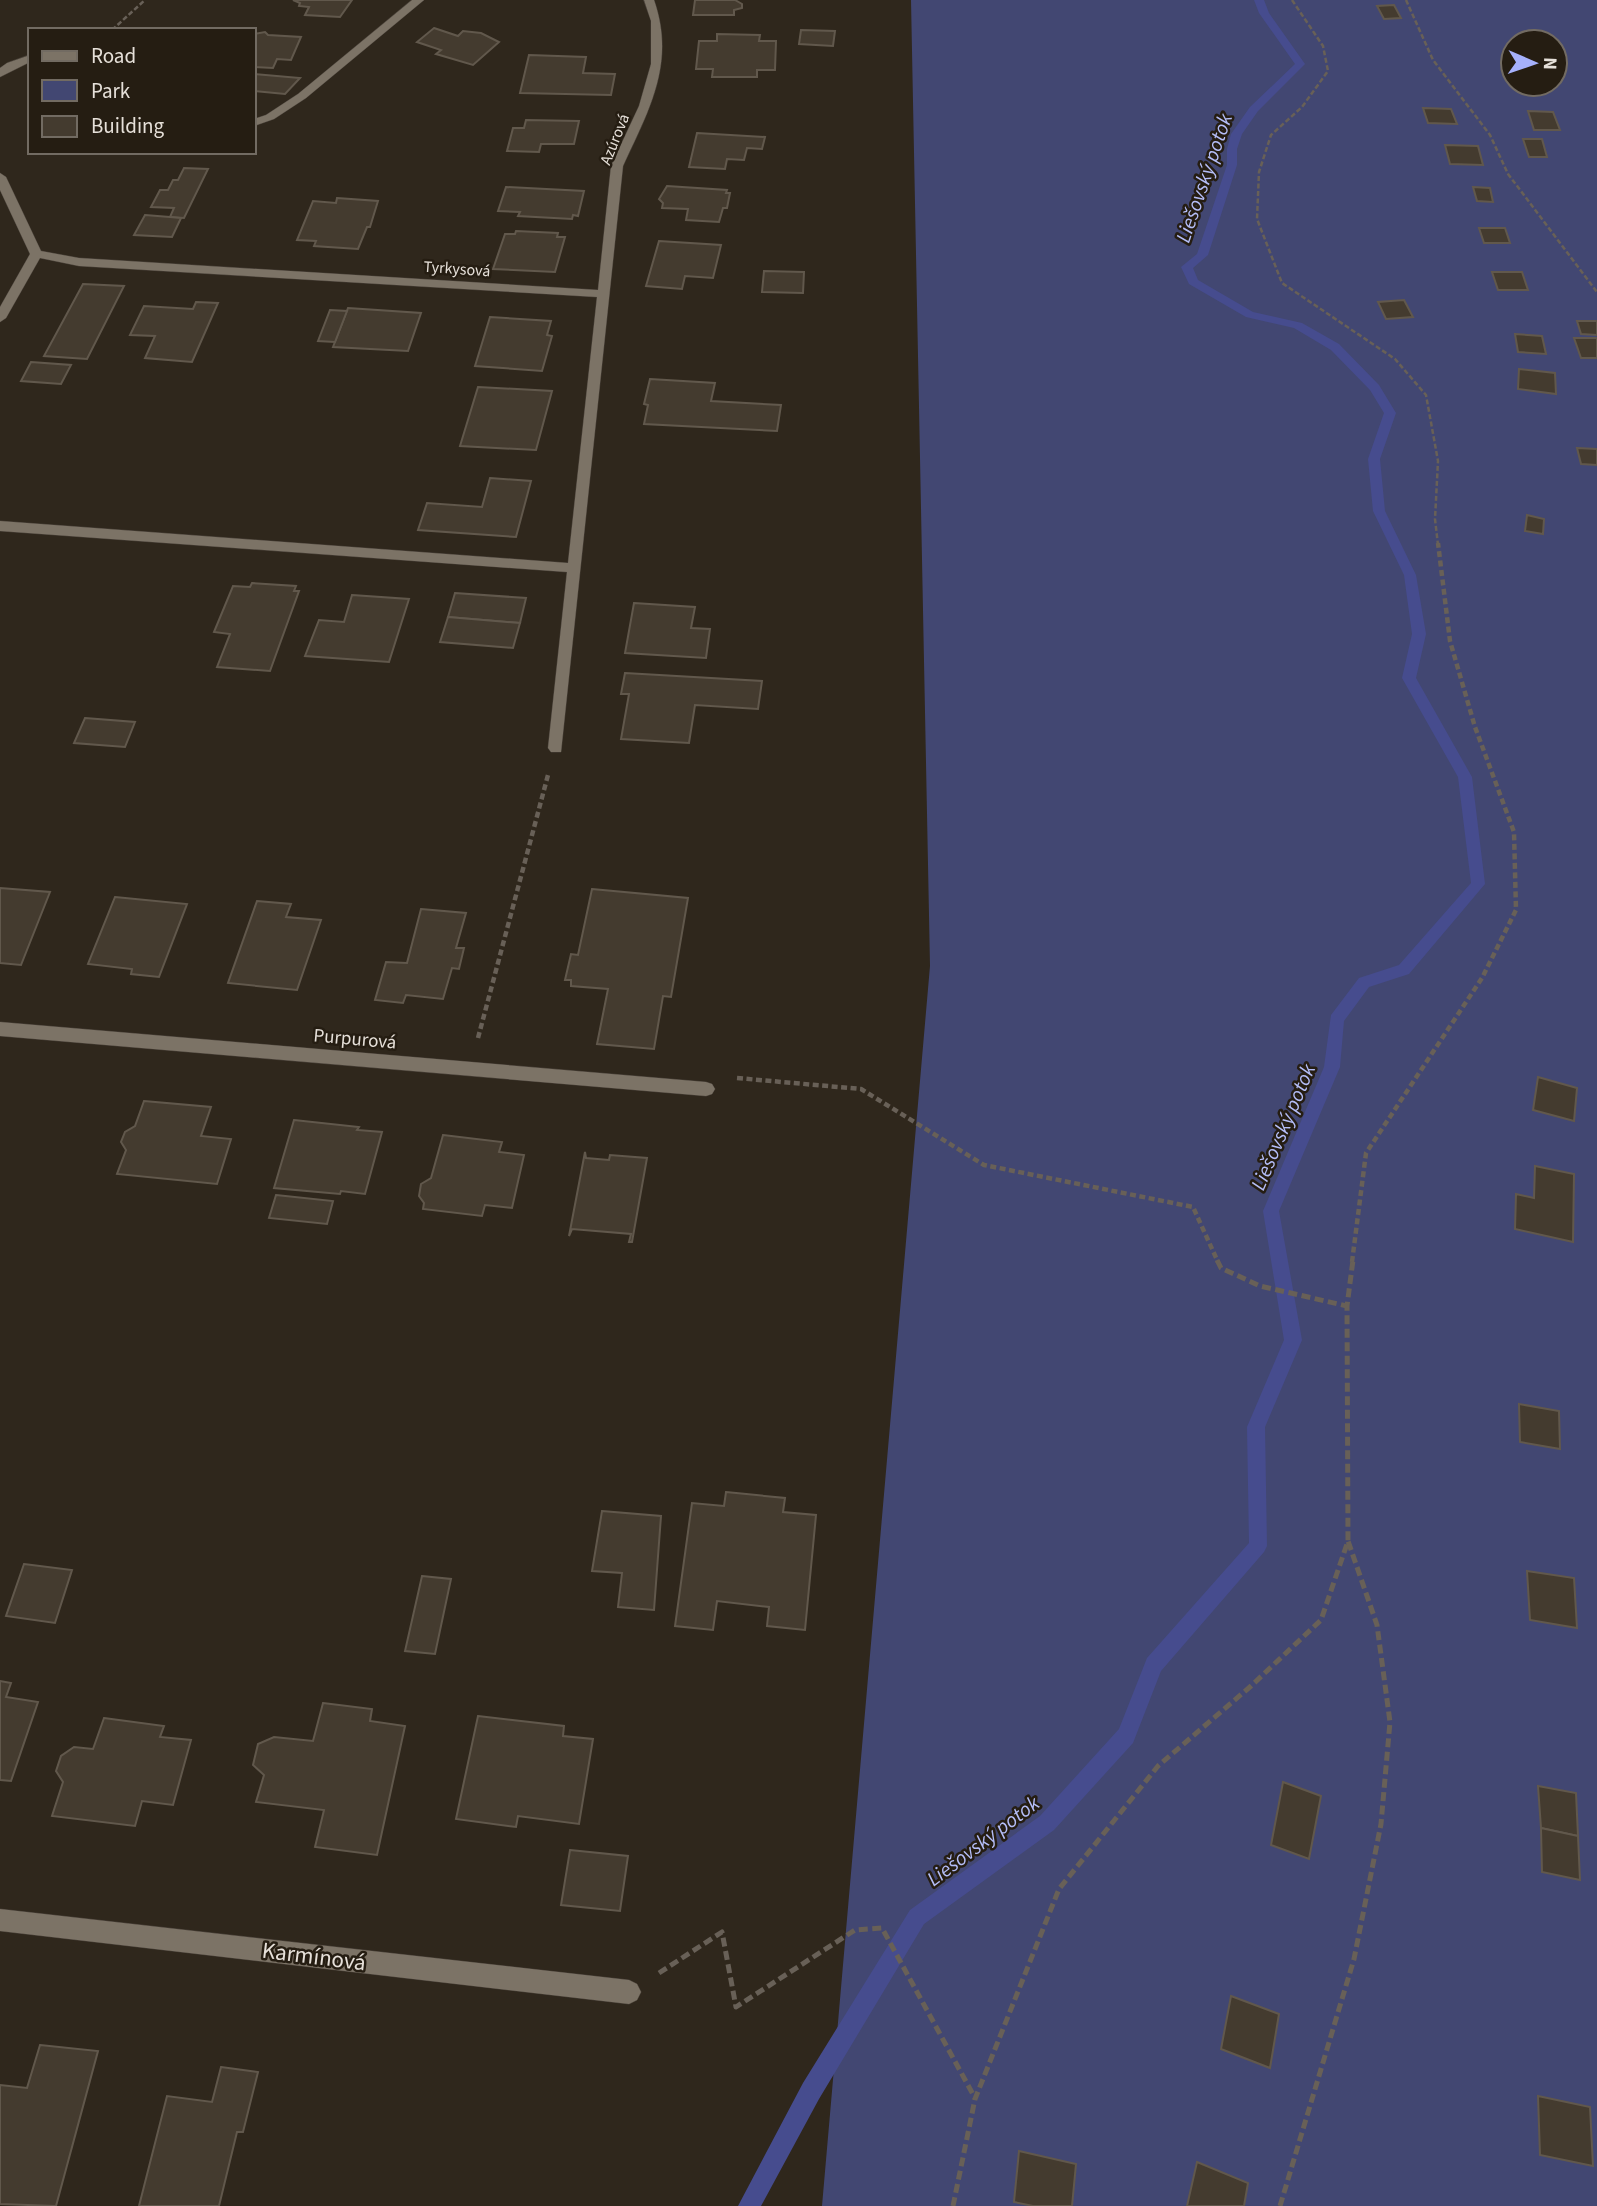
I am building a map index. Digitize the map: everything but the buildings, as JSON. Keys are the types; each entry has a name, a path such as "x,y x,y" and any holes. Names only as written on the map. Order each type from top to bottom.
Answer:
{"street":[{"path":"256,122 270,117 302,96 419,0"},
{"name":"Azúrová","path":"603,294 617,166 650,95 659,49 654,10 649,0"},
{"path":"0,74 11,65 28,59"},
{"path":"0,177 36,254 0,318"},
{"name":"Tyrkysová","path":"36,254 79,262 603,294"},
{"path":"555,748 603,294"},
{"path":"0,526 574,568"},
{"name":"Purpurová","path":"0,1029 706,1089"},
{"name":"Karmínová","path":"0,1920 629,1992"}],"path":[{"path":"114,28 145,0"},
{"path":"1280,2206 1354,1959 1381,1824 1390,1722 1377,1625 1348,1541 1347,1306 1366,1153 1482,978 1516,910 1514,832 1475,727 1450,641 1435,519 1438,461 1426,395 1395,359 1282,283 1257,219 1259,172 1271,135 1302,107 1328,71 1323,46 1292,0"},
{"path":"1406,0 1433,60 1490,135 1508,174 1597,292"},
{"path":"470,1069 555,748"},
{"path":"706,1089 734,1078 861,1089 984,1166 1193,1207 1221,1268 1260,1286 1347,1306"},
{"path":"953,2206 975,2099 1059,1889 1158,1766 1251,1686 1321,1620 1348,1541"},
{"path":"629,1992 722,1932 736,2007 855,1930 883,1928 975,2099"}],"green space":[{"path":"911,0 1597,0 1597,2206 822,2206 930,966"}],"waterway":[{"name":"Liešovský potok","path":"749,2206 811,2091 917,1917 1047,1823 1126,1736 1154,1665 1258,1546 1256,1427 1293,1340 1271,1211 1332,1067 1336,1019 1364,982 1404,970 1478,884 1465,777 1409,678 1419,634 1410,575 1379,511 1374,459 1390,413 1375,388 1335,347 1298,325 1250,315 1193,282 1187,267 1202,255 1232,165 1236,134 1254,109 1300,64 1264,13 1259,0"}]}
